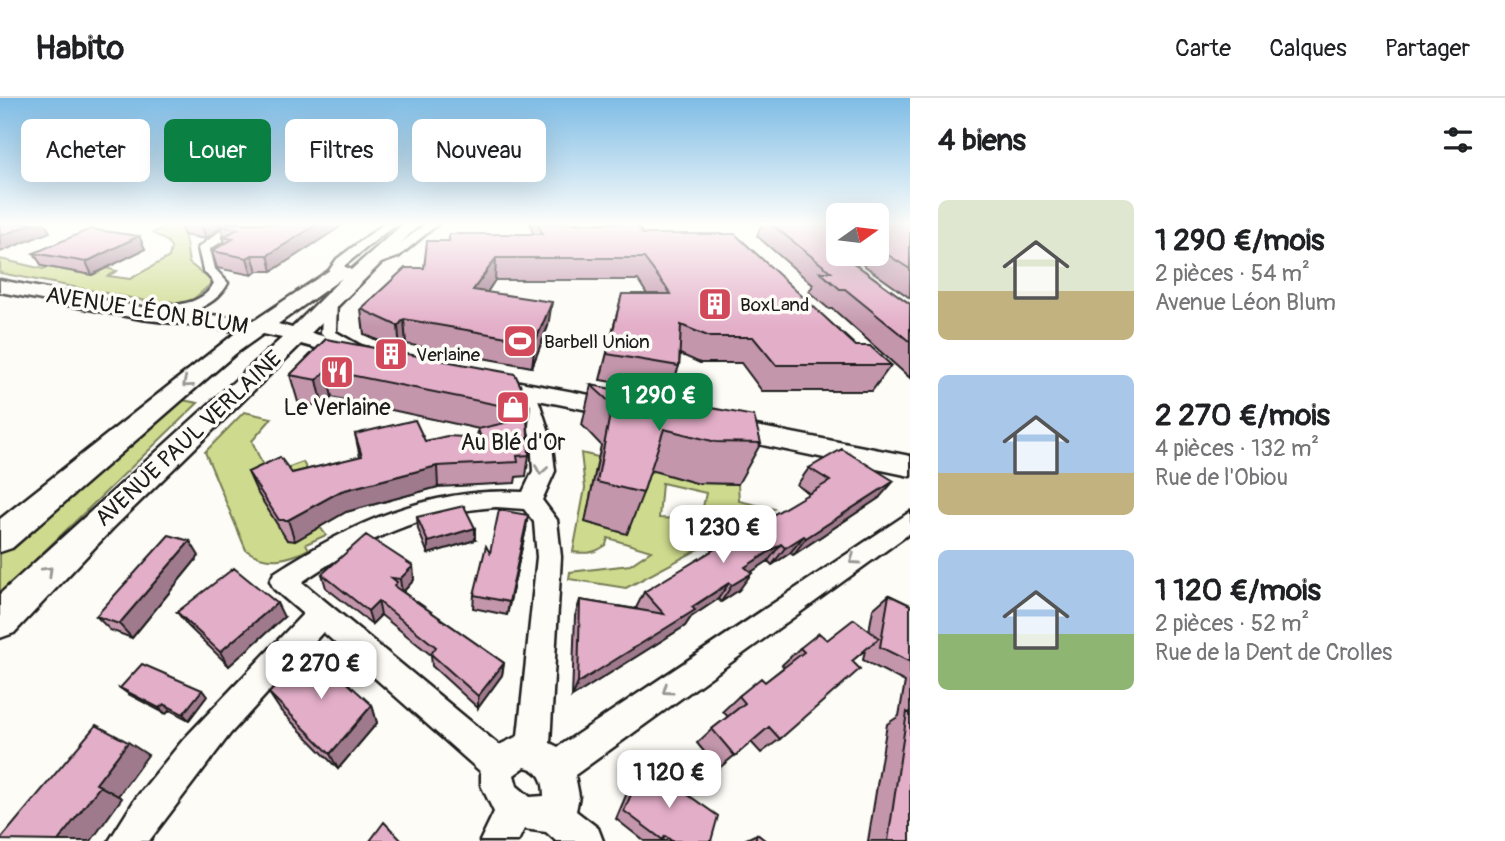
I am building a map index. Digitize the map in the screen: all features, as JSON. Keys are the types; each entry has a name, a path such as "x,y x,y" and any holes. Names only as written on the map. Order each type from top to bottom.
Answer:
{"main road":[{"name":"AVENUE PAUL VERLAINE","path":"0,620 156,467 265,336 330,299 372,258"},
{"name":"AVENUE PAUL VERLAINE","path":"0,538 265,336 332,275 369,260"},
{"name":"AVENUE LÉON BLUM","path":"0,286 265,336"},
{"name":"AVENUE LÉON BLUM","path":"141,313 176,323 265,336"},
{"path":"265,336 378,361"},
{"path":"463,378 649,414"},
{"path":"690,422 910,466"}],"street":[{"path":"141,313 182,310 213,294 221,283 209,270 206,258"},
{"path":"332,275 347,258"},
{"path":"369,260 379,258"},
{"path":"213,294 213,309 265,336"},
{"path":"330,299 327,324 329,334 335,340 378,361"},
{"path":"526,390 541,438 544,471 530,501"},
{"path":"500,767 283,581 339,545 417,512 478,498 499,496 530,501 545,520 549,557 545,760 563,793 555,817 534,827 505,829 504,809 497,788 500,767 514,753 545,760 910,521"},
{"path":"127,841 169,783 271,664 321,615"},
{"path":"555,817 584,841"}],"green space":[{"path":"168,258 188,258 189,263 213,282 188,304 172,306 175,303 169,301 162,304 0,273 0,259 43,269 48,267 92,275 106,268 117,271 108,276 130,279"},
{"path":"182,400 198,403 0,594 0,552"},
{"path":"244,412 272,418 252,441 267,475 303,462 307,470 320,527 326,535 306,544 309,549 293,556 262,558 246,550 205,452"},
{"path":"581,453 598,457 586,520 588,523 627,533 640,476 654,471 696,483 738,484 739,501 774,509 626,588 569,579 570,572 630,565 651,551 608,538 606,545 594,551 573,552 585,488","holes":["662,483 706,493 703,507 681,519 659,518"]}],"building":[{"path":"61,258 95,258 86,262"},
{"path":"425,258 761,258 856,346 870,346 891,365 776,365 753,337 710,337 681,325 679,366 607,354 622,294 671,294 644,258 496,258 473,290 552,302 535,342 404,319 398,326 361,309 405,268 424,268"},
{"path":"813,258 826,258 826,266 858,266 910,304 910,342 845,289 840,289 820,272 831,272"},
{"path":"892,258 910,258 910,269"},
{"path":"326,339 515,374 530,406 528,411 326,370 317,380 290,375"},
{"path":"591,385 754,416 761,443 716,442 664,429 643,493 597,482 612,404"},
{"path":"527,418 529,455 517,456 518,462 437,466 341,491 288,520 279,520 248,472 280,457 292,473 362,456 355,434 415,420 425,441 447,436 481,438 478,429"},
{"path":"842,449 894,481 806,538 804,536 785,548 781,544 745,567 752,573 732,585 729,583 692,607 695,610 578,683 580,600 664,614 644,592 720,546 726,552 762,530 756,525 830,481 809,468"},
{"path":"464,506 475,528 428,542 417,517"},
{"path":"499,510 528,515 509,602 474,595 486,546 490,553"},
{"path":"169,535 190,541 119,624 96,616"},
{"path":"366,535 413,566 400,579 392,578 397,582 394,586 504,663 478,696 431,654 436,647 378,601 368,611 322,574"},
{"path":"234,568 277,603 220,652 177,612"},
{"path":"889,595 910,605 910,662 880,647"},
{"path":"854,619 879,638 852,661 860,669 780,739 769,727 735,756 712,729 745,703 739,696 761,678 765,682 804,652 800,648 819,633 827,640"},
{"path":"312,651 372,705 330,754 269,693"},
{"path":"142,664 202,690 183,714 164,704 159,708 120,688"},
{"path":"907,712 910,714 910,841 888,841"},
{"path":"96,725 128,742 96,784 100,786 58,841 0,840"},
{"path":"644,764 718,816 711,841 672,841 665,836 663,840 624,811"},
{"path":"384,822 402,841 370,841"},
{"path":"757,834 766,841 755,841"}],"place":[{"name":"BoxLand","path":"715,304"},
{"name":"Barbell Union","path":"520,341"},
{"name":"Verlaine","path":"391,354"},
{"name":"Le Verlaine","path":"337,372"},
{"name":"Au Blé d'Or","path":"513,407"}]}
